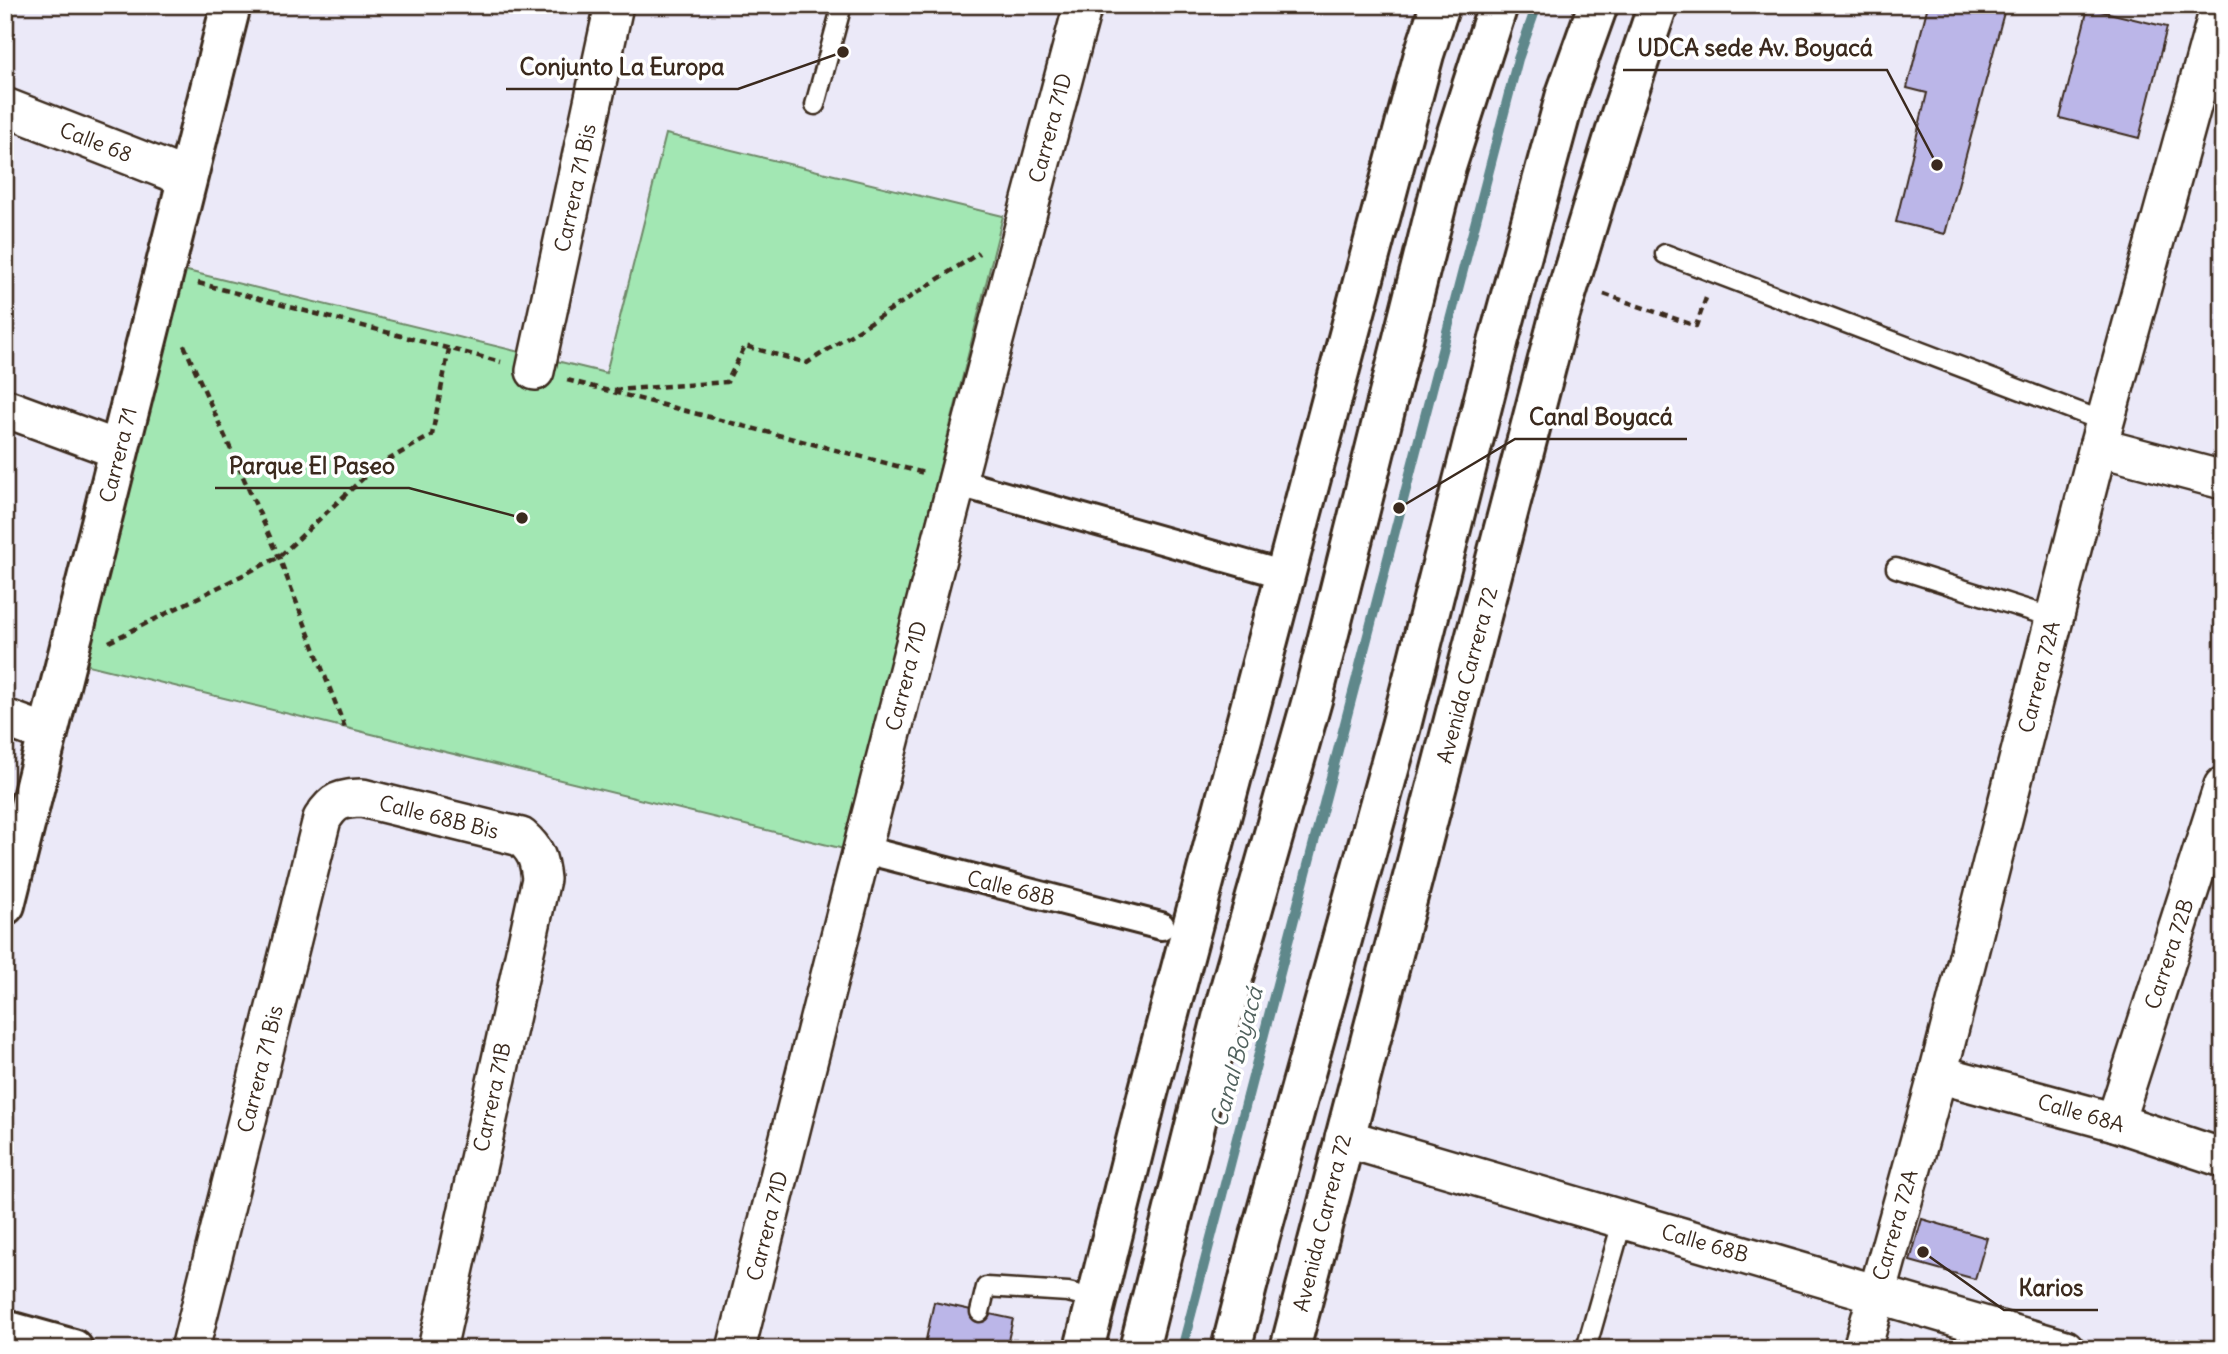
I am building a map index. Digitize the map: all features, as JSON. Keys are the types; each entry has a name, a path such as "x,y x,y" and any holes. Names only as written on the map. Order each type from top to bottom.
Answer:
{"main road":[{"name":"Carrera 71","path":"5,905 231,5"},
{"path":"1084,1349 1285,575 1424,54 1440,5"},
{"path":"1139,1349 1225,1006 1314,693 1447,167 1498,5"},
{"path":"1231,1349 1401,726 1502,326 1566,94 1598,5"},
{"name":"Avenida Carrera 72","path":"1290,1349 1570,282 1621,114 1658,5"},
{"path":"1238,753 1314,693"},
{"path":"5,1330 73,1349"}],"street":[{"name":"Carrera 71 Bis","path":"536,371 614,5"},
{"name":"Carrera 71D","path":"736,1349 861,849 1083,5"},
{"name":"Carrera 72A","path":"1862,1349 1938,1074 2101,434 2220,5"},
{"name":"Calle 68","path":"5,107 187,177"},
{"path":"5,408 119,450"},
{"path":"2101,434 2223,480"},
{"path":"956,482 1285,575"},
{"path":"5,718 48,734"},
{"name":"Carrera 72B","path":"2115,1122 2223,786"},
{"name":"Calle 68B Bis","path":"342,799 362,798 521,837 532,847"},
{"name":"Carrera 71 Bis","path":"190,1349 322,819 330,806 342,799"},
{"name":"Carrera 71B","path":"437,1349 541,879 539,858 532,847"},
{"name":"Calle 68B","path":"861,849 1161,926"},
{"name":"Calle 68A","path":"1938,1074 2115,1122 2223,1158"},
{"name":"Calle 68B","path":"1344,1138 2065,1349"}],"lane":[{"path":"815,105 842,5"},
{"path":"1665,254 2101,434"},
{"path":"1896,568 2054,618"},
{"path":"1586,1349 1623,1219"},
{"path":"980,1312 986,1287 1068,1292 1096,1298"}],"path":[{"path":"609,390 727,382 745,346 807,363 1024,225"},
{"path":"1570,282 1696,326 1715,273"},
{"path":"182,340 279,557 345,728"},
{"path":"66,664 279,557 374,468 432,435 449,349"}],"green space":[{"path":"666,134 1003,216 844,849 80,663 179,269 606,373"}],"building":[{"path":"1928,5 2006,5 1945,234 1896,222 1927,93 1907,88"},
{"path":"2088,8 2167,27 2139,138 2060,118"},
{"path":"1922,1219 1987,1238 1975,1279 1910,1261"},
{"path":"934,1302 1013,1319 1006,1349 924,1349"},
{"path":"1900,1340 1930,1349 1898,1349"}],"waterway":[{"name":"Canal Boyacá","path":"1182,1349 1518,59 1537,5"}],"place":[{"name":"Conjunto La Europa","path":"843,52"},
{"name":"UDCA sede Av. Boyacá","path":"1937,165"},
{"name":"Canal Boyacá","path":"1399,508"},
{"name":"Parque El Paseo","path":"522,518"},
{"name":"Karios","path":"1923,1252"}]}
